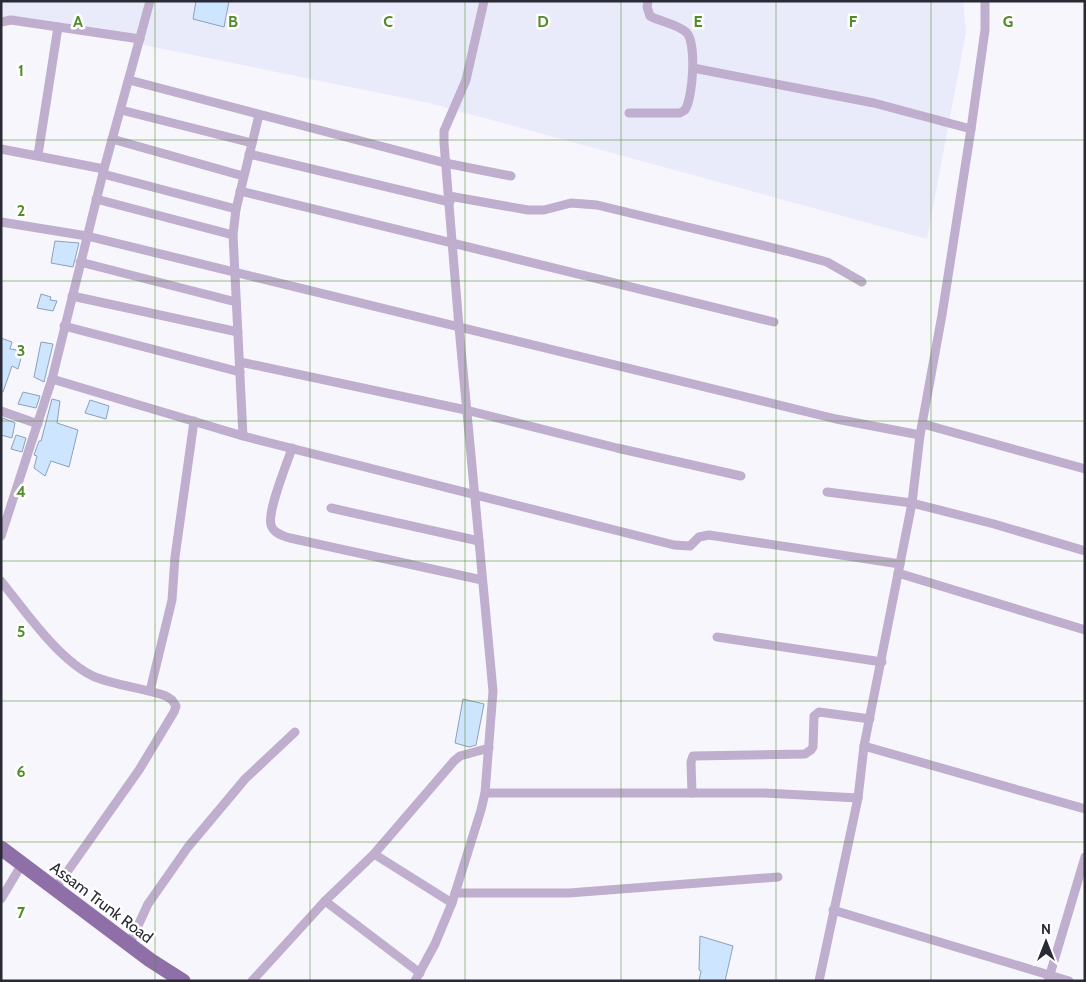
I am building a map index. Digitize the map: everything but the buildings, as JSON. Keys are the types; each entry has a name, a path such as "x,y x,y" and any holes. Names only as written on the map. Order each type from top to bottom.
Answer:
{"main road":[{"name":"Assam Trunk Road","path":"1,848 150,960 183,981"}],"street":[{"path":"1,536 52,379 103,171 150,1"},
{"path":"324,901 418,977 435,944 452,903 485,793 493,691 466,410 445,163 444,131 466,80 484,1"},
{"path":"629,112 673,114 686,110 689,100 693,68 689,35 683,30 650,16 647,8 648,1"},
{"path":"819,981 858,798 864,746 912,503 920,435 971,129 985,30 985,1"},
{"path":"1,22 11,20 140,39"},
{"path":"38,155 58,27"},
{"path":"693,68 874,103 971,129"},
{"path":"129,80 445,163 511,176"},
{"path":"121,110 252,143"},
{"path":"243,436 233,235 236,209 259,115"},
{"path":"112,139 244,176"},
{"path":"1,149 38,155 103,171 236,209"},
{"path":"249,154 449,199 528,210 544,210 571,203 597,205 827,262 862,282"},
{"path":"240,191 452,244 528,260 774,322"},
{"path":"96,199 233,235"},
{"path":"1,222 87,236 836,419 920,435"},
{"path":"80,262 236,302"},
{"path":"72,296 238,332"},
{"path":"64,326 240,372"},
{"path":"240,362 466,410 617,448 741,476"},
{"path":"52,379 243,436 475,493 674,545 690,546 699,537 709,534 899,569 1085,630"},
{"path":"1,411 38,424"},
{"path":"150,691 172,600 194,421"},
{"path":"923,424 1085,469"},
{"path":"292,448 272,510 270,524 273,530 290,538 482,580"},
{"path":"827,492 912,503 994,524 1085,551"},
{"path":"331,508 479,541"},
{"path":"1,581 53,644 77,666 97,677 166,696 176,706 140,770 55,889"},
{"path":"717,637 882,662"},
{"path":"692,793 691,762 694,756 805,754 813,747 814,716 819,712 870,719"},
{"path":"130,945 148,904 188,847 245,779 295,732"},
{"path":"864,746 1085,809"},
{"path":"252,981 324,901 374,854 454,761 460,756 489,748"},
{"path":"485,793 765,793 858,798"},
{"path":"374,854 452,903"},
{"path":"1048,978 1085,857"},
{"path":"1,899 22,864"},
{"path":"455,893 569,893 778,877"},
{"path":"833,910 1048,978 1069,981"}],"shaded area":[{"path":"1,1 963,1 966,32 927,239 429,103 1,16"}]}
